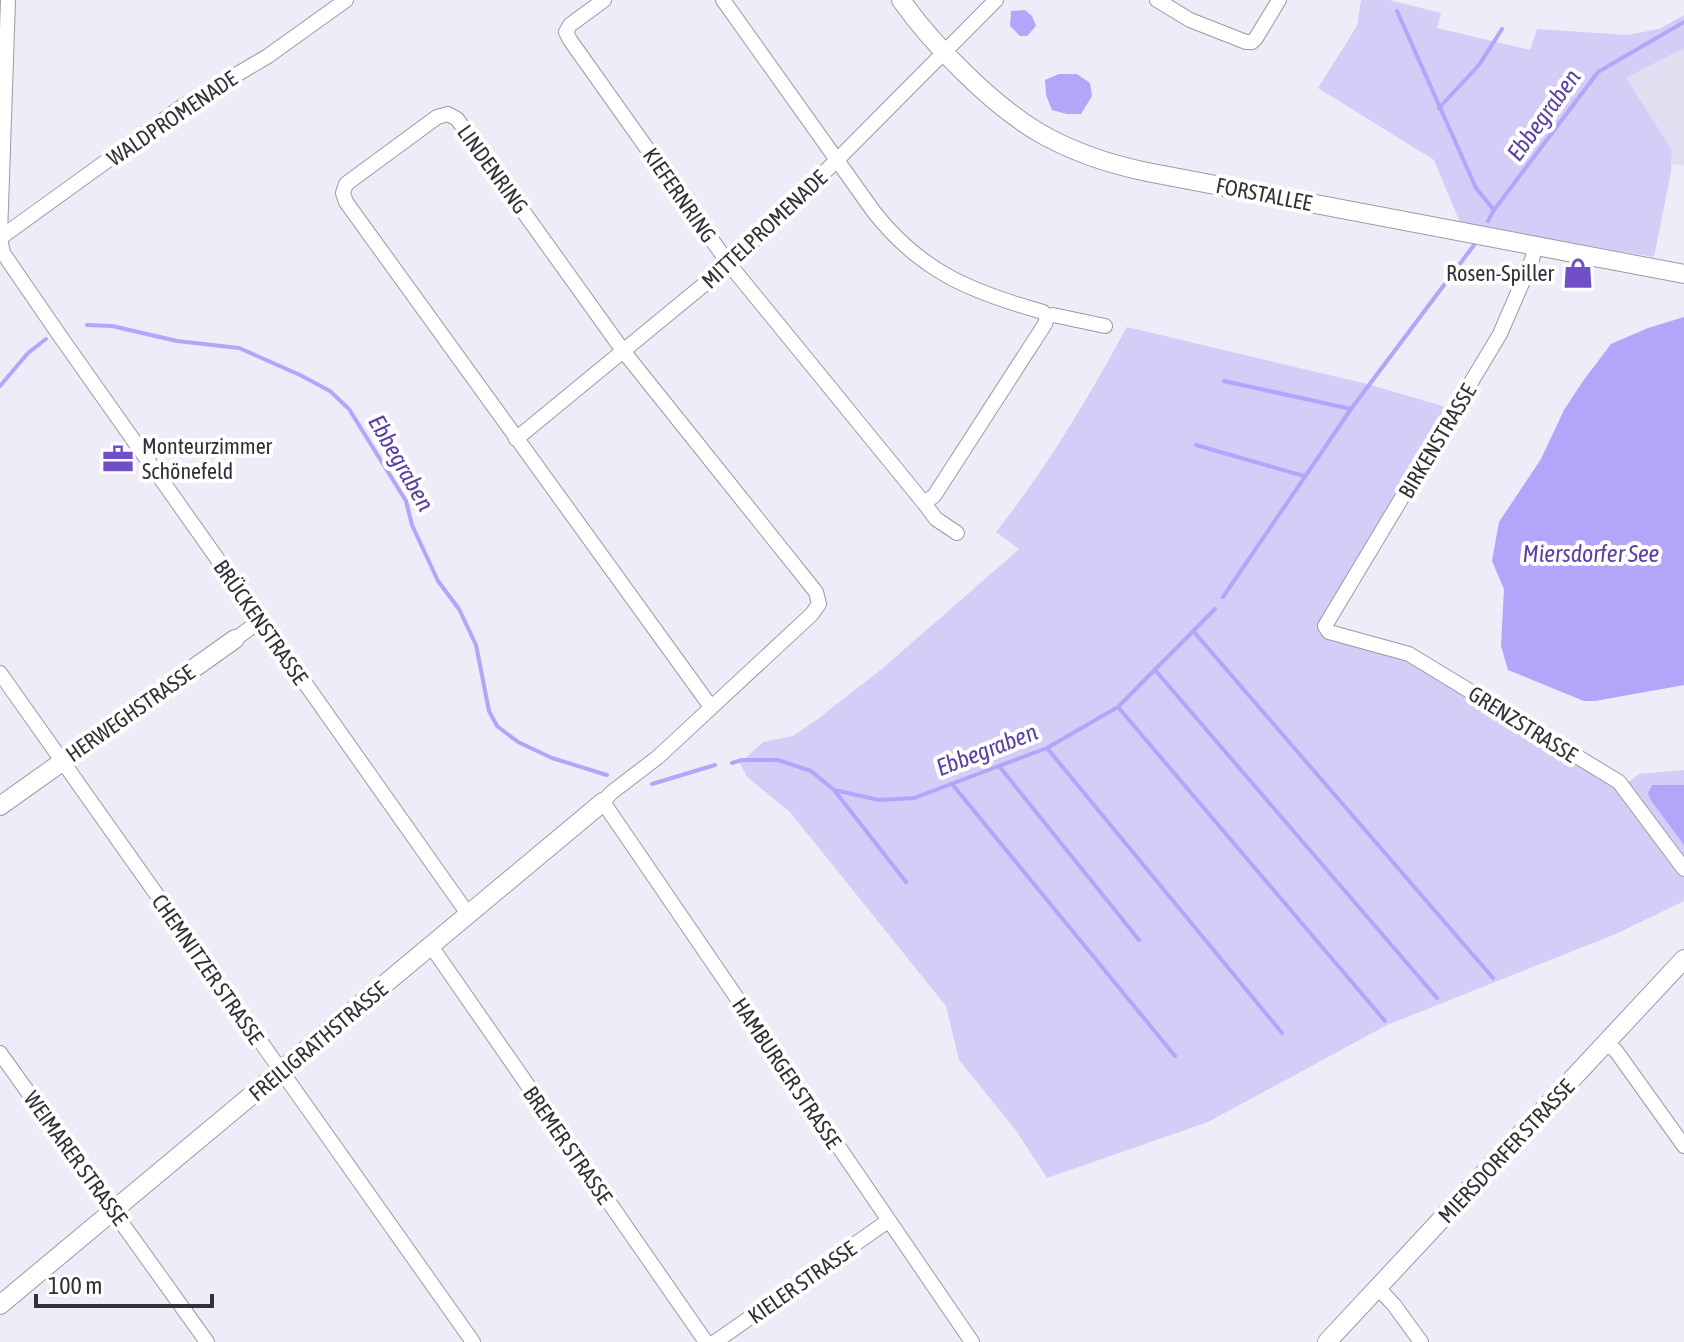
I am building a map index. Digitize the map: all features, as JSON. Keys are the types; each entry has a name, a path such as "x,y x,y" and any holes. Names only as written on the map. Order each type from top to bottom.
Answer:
{"street":[{"path":"0,237 8,0"},
{"name":"WALDPROMENADE","path":"0,237 180,108 268,56 346,0"},
{"name":"KIEFERNRING","path":"604,0 570,25 566,32 570,40 729,264 936,519 957,533"},
{"path":"723,0 882,222 926,263 982,294 1043,312 1047,317"},
{"name":"FORSTALLEE","path":"901,0 945,53 1023,122 1062,145 1101,160 1147,172 1684,274"},
{"name":"MITTELPROMENADE","path":"516,439 729,264 996,0"},
{"path":"1157,0 1190,20 1252,42 1279,0"},
{"name":"LINDENRING","path":"635,776 658,757 812,614 819,604 816,592 624,352 457,119 448,114 437,117 346,184 343,193 346,202 711,707"},
{"name":"BRÜCKENSTRASSE","path":"0,237 3,253 468,914"},
{"name":"BIRKENSTRASSE","path":"1326,630 1325,626 1500,334 1532,260 1535,245"},
{"path":"1047,317 1053,315 1105,326"},
{"path":"924,503 934,496 977,431 1047,317"},
{"name":"HERWEGHSTRASSE","path":"0,806 260,621"},
{"name":"GRENZSTRASSE","path":"1326,630 1409,654 1619,782 1684,869"},
{"name":"CHEMNITZER STRASSE","path":"0,673 473,1342"},
{"name":"FREILIGRATHSTRASSE","path":"0,1305 635,776"},
{"name":"HAMBURGER STRASSE","path":"603,802 972,1342"},
{"name":"BREMER STRASSE","path":"431,946 706,1342"},
{"name":"MIERSDORFER STRASSE","path":"1327,1342 1684,959"},
{"path":"1606,1043 1616,1051 1684,1146"},
{"name":"WEIMARER STRASSE","path":"0,1053 207,1342"},
{"name":"KIELER STRASSE","path":"715,1342 888,1221"},
{"path":"1378,1288 1421,1342"}],"shaded area":[{"path":"1361,0 1389,0 1441,13 1437,28 1530,50 1537,29 1628,35 1659,29 1684,15 1684,48 1626,78 1672,150 1671,172 1654,257 1461,225 1434,160 1318,88 1357,26"},
{"path":"1684,48 1684,166 1672,164 1672,150 1626,78"},
{"path":"1127,327 1367,384 1453,409 1318,629 1329,636 1407,657 1619,789 1639,774 1684,770 1684,901 1618,933 1387,1025 1208,1122 1047,1178 1015,1129 959,1060 946,1006 790,812 747,777 740,763 763,742 793,736 819,718 883,668 1019,549 996,532 1066,432"}],"water":[{"path":"1025,10 1036,26 1027,36 1020,36 1010,26 1011,11"},
{"path":"1059,74 1077,74 1090,83 1092,96 1081,114 1052,110 1046,95 1045,80"},
{"name":"Miersdorfer See","path":"1684,317 1684,685 1584,701 1508,670 1501,646 1504,589 1492,561 1499,522 1541,459 1564,410 1611,344"},
{"path":"1652,785 1684,785 1684,845 1650,799 1648,793"}],"waterway":[{"path":"1397,11 1476,188 1494,210"},
{"name":"Ebbegraben","path":"1488,221 1598,72 1684,22"},
{"path":"1439,108 1479,65 1502,29"},
{"name":"Ebbegraben","path":"1223,597 1351,409 1474,245"},
{"name":"Ebbegraben","path":"87,325 112,326 177,341 239,348 330,391 349,409 406,501 412,525 438,581 459,609 476,645 489,711 497,726 518,742 552,758 607,775"},
{"name":"Ebbegraben","path":"0,386 28,353 46,339"},
{"path":"1224,381 1351,409"},
{"path":"1196,445 1304,476"},
{"name":"Ebbegraben","path":"732,763 778,760 811,771 834,790 879,800 914,798 1047,748 1118,707 1215,609"},
{"path":"1194,632 1493,978"},
{"path":"1155,670 1437,998"},
{"path":"1118,707 1385,1021"},
{"path":"1047,748 1282,1033"},
{"name":"Ebbegraben","path":"652,784 715,765"},
{"path":"999,766 1139,940"},
{"path":"952,784 1175,1056"},
{"path":"834,790 906,882"}],"place":[{"name":"Rosen-Spiller","path":"1578,273"},
{"name":"Monteurzimmer Schönefeld","path":"118,459"}]}
